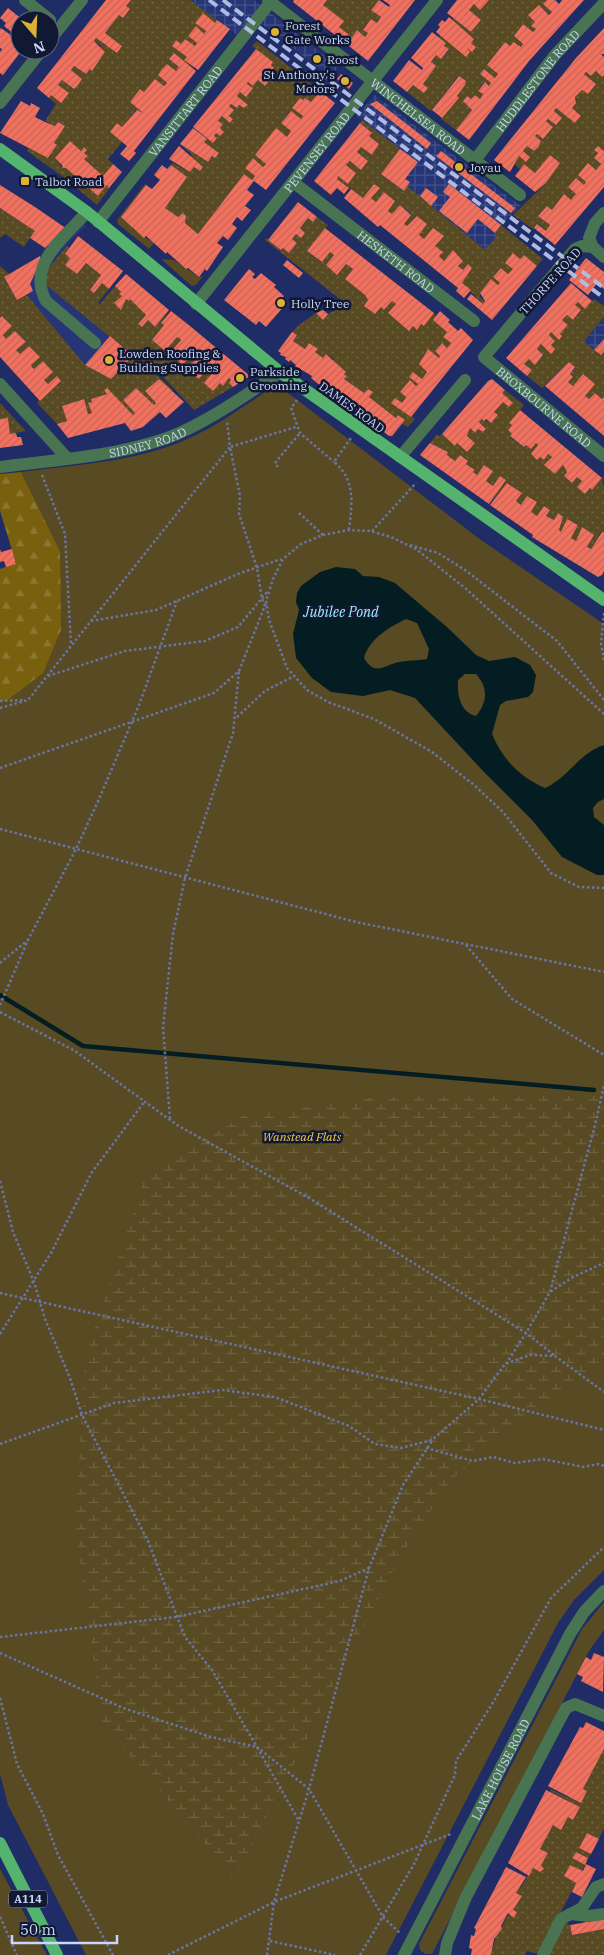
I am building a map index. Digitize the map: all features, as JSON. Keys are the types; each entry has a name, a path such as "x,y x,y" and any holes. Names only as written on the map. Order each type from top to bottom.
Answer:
{"main road":[{"name":"DAMES ROAD","path":"0,149 87,212 280,372 604,599"},
{"name":"A114","path":"0,1843 57,1955"}],"street":[{"path":"25,0 37,10"},
{"path":"60,17 82,0"},
{"name":"PEVENSEY ROAD","path":"196,304 437,0"},
{"name":"WINCHELSEA ROAD","path":"271,1 520,195"},
{"name":"VANSITTART ROAD","path":"98,222 271,1"},
{"name":"HUDDLESTONE ROAD","path":"475,160 555,55 604,2"},
{"path":"0,103 34,60"},
{"name":"HESKETH ROAD","path":"293,182 474,321"},
{"path":"87,212 42,264 39,277 42,293 46,301 95,343"},
{"name":"THORPE ROAD","path":"484,356 575,249 582,246 593,247 589,238 591,231 604,213"},
{"path":"593,247 604,257"},
{"name":"BROXBOURNE ROAD","path":"484,356 604,456"},
{"name":"SIDNEY ROAD","path":"0,467 108,454 163,440 188,429 280,372"},
{"path":"400,457 465,380"},
{"path":"0,384 67,458"},
{"name":"LAKE HOUSE ROAD","path":"404,1955 570,1634 584,1612 604,1591"},
{"path":"445,1955 447,1943 466,1897 566,1708 575,1704 604,1716"},
{"path":"543,1955 561,1918 582,1908 596,1887 604,1884"},
{"path":"568,1914 588,1916 604,1914"}],"path":[{"path":"305,389 292,408 296,427 306,439 347,473 350,485 349,530"},
{"path":"222,408 226,416 240,496 239,514 257,568 262,599 268,612"},
{"path":"0,708 28,700 230,447 296,427"},
{"path":"334,462 355,432"},
{"path":"278,467 274,463 300,433"},
{"path":"303,442 306,439"},
{"path":"36,462 64,534 71,646"},
{"path":"372,531 421,477"},
{"path":"299,512 323,534"},
{"path":"91,621 156,610 283,559 302,544 323,534 349,530 372,531 438,553 489,587 557,641 604,700"},
{"path":"401,542 416,549 465,588 604,714"},
{"path":"170,1120 163,1028 173,934 185,878 236,718 239,671 269,590 283,559"},
{"path":"46,677 125,651 205,641 238,628 269,590"},
{"path":"0,1005 28,940 76,849 131,722 177,601"},
{"path":"266,601 276,642 287,668 307,690 328,702 374,719 432,752 474,785 503,812 551,873 579,887 604,888"},
{"path":"604,613 601,643 604,660"},
{"path":"0,768 214,693 239,671"},
{"path":"236,718 265,692 294,676"},
{"path":"0,701 28,700"},
{"path":"0,829 356,922 604,972"},
{"path":"0,963 28,940"},
{"path":"466,945 512,999 604,1055"},
{"path":"0,1012 75,1051 170,1120 309,1198 526,1333 604,1392"},
{"path":"267,1955 274,1902 309,1789 369,1568 403,1485 426,1448 432,1440 479,1399 526,1333 550,1292 604,1086"},
{"path":"0,1334 34,1282 92,1172 145,1101"},
{"path":"0,1181 13,1232 34,1282 45,1319 70,1378 82,1415 148,1541 185,1637 212,1670 299,1821"},
{"path":"550,1292 572,1277 604,1263"},
{"path":"0,1293 479,1399 604,1430"},
{"path":"505,1364 530,1355 555,1356"},
{"path":"0,1444 114,1403 222,1390 275,1397 349,1426 375,1444 400,1448 432,1440"},
{"path":"426,1448 473,1460 493,1457 515,1463 543,1459 583,1467 599,1464 604,1466"},
{"path":"360,1955 424,1844 455,1775 456,1761 494,1701 551,1598 604,1547"},
{"path":"0,1637 176,1617 340,1581 369,1568"},
{"path":"0,1653 126,1709 211,1737 258,1747 309,1789 383,1917 401,1934"},
{"path":"0,1698 17,1764 43,1814 58,1855 113,1955"},
{"path":"168,1955 274,1902 453,1833"},
{"path":"0,1917 17,1955"},
{"path":"270,1941 334,1955"}],"shaded area":[{"path":"190,0 254,0 339,67 330,77 252,16 237,35"},
{"path":"375,95 521,206 501,225 495,233 498,235 485,250 408,187 404,191 381,174 400,149 356,116"},
{"path":"77,219 87,227 79,232 47,270 110,336 133,356 111,379 85,365 27,295 17,300 4,277 40,256 45,248"},
{"path":"604,317 604,351 601,355 584,341"}],"green space":[{"path":"131,0 190,0 217,20 215,23 203,14 195,23 206,31 204,34 196,27 188,36 197,43 195,46 185,39 181,44 176,40 172,45 187,57 185,60 196,71 173,53 169,59 179,67 176,71 167,64 158,75 167,83 164,86 155,79 144,92 140,89 130,102 143,113 136,110 122,127 117,124 110,132 122,142 108,159 113,164 103,176 84,159 88,156 84,153 87,150 84,147 81,151 70,141 55,158 63,168 66,168 76,176 70,182 27,151 29,148 49,158 56,145 54,143 65,126 58,122 55,126 45,121 56,104 49,98 51,95 61,103 68,93 58,85 62,80 74,89 82,79 71,70 74,66 85,74 90,69 92,70 97,63 101,46 94,41 96,38 105,45 122,46 105,33 119,15 123,18 130,10 126,6"},
{"path":"327,0 379,0 371,9 381,17 377,23 371,19 363,29 368,33 365,37 357,30 352,37 339,27 343,21 323,5"},
{"path":"489,0 547,0 552,12 549,14 540,6 528,15 535,22 531,26 536,29 533,32 523,24 514,36 523,44 521,47 515,42 510,46 505,42 487,65 498,74 495,78 484,69 480,74 491,83 489,86 484,82 478,90 483,94 480,99 475,95 471,99 466,96 463,101 472,110 456,130 441,119 458,98 457,96 466,81 458,76 431,111 407,92 413,85 424,93 428,88 423,84 433,59 436,55 441,59 449,50 444,46 446,43 439,37 440,35 466,49 476,47 471,43 474,39 452,20 453,18 471,32 481,20 469,10 474,4"},
{"path":"257,41 320,91 311,102 305,98 303,100 300,98 292,108 303,116 301,119 290,111 281,123 291,131 287,137 276,129 255,155 266,164 263,167 252,159 245,168 255,176 252,180 244,174 198,234 185,223 186,216 183,213 178,217 165,208 187,177 171,165 173,163 190,172 194,167 200,171 203,167 190,157 192,155 180,144 207,162 212,156 215,158 219,153 204,142 206,139 193,128 213,143 217,138 214,136 216,133 220,136 224,132 220,128 223,124 218,121 222,116 230,123 233,119 229,116 234,110 229,106 231,104 237,108 239,105 244,108 247,105 237,96 240,92 246,96 252,88 247,84 248,82 258,80 265,86 269,81 263,74 264,72 268,75 274,68 271,65 273,62 252,46"},
{"path":"596,71 602,77 604,75 604,151 598,146 594,150 598,153 594,158 601,164 596,170 588,163 584,185 576,178 568,187 576,194 571,200 561,199 552,210 547,206 538,215 550,225 546,231 538,224 533,229 513,215 546,183 560,163 550,155 535,173 524,164 520,169 513,163 519,156 526,161 530,157 523,151 527,146 534,151 541,141 535,136 537,134 543,139 553,127 546,121 548,119 556,125 562,118 554,111 556,108 575,123 581,116 572,108 577,99 575,97 582,90 588,94 596,84 584,74 586,72 591,76"},
{"path":"362,120 400,149 381,174 403,191 407,186 485,250 497,236 495,233 501,225 543,259 537,266 524,255 520,259 513,253 513,269 508,274 501,268 493,277 500,283 498,285 491,280 480,293 480,297 485,301 483,304 462,283 472,268 468,264 463,270 458,266 463,261 453,250 444,261 439,256 442,252 435,246 443,236 424,239 419,235 427,224 417,216 407,226 404,224 411,214 400,205 392,214 388,211 395,201 384,192 376,202 371,198 379,188 374,184 363,198 337,179 338,176 348,183 356,173 346,165 350,161 361,170 368,161 357,152 361,147 372,155 379,144 369,136 372,133 360,123"},
{"path":"77,178 107,185 110,188 97,205 72,184"},
{"path":"145,184 121,217 134,227 133,229 154,243 149,249 118,224 117,220"},
{"path":"0,208 35,231 24,247 5,234 0,238"},
{"path":"317,217 328,225 307,251 321,262 330,252 334,255 326,265 337,274 346,264 353,269 345,279 365,295 368,300 365,306 375,314 381,307 385,310 392,301 396,304 388,313 409,330 413,326 417,329 434,313 447,332 443,337 451,343 447,348 441,343 435,351 440,356 439,358 428,350 423,356 427,372 422,379 413,372 409,377 418,384 416,386 410,381 400,392 406,397 402,403 392,402 415,419 408,427 402,424 405,421 398,415 396,418 369,397 372,392 368,389 364,393 344,379 347,376 332,362 334,359 326,354 323,358 315,352 317,350 309,343 305,349 293,341 297,335 292,332 316,313 323,320 328,314 346,304 265,240 266,238 281,250 283,248 290,252 297,243 292,239 296,234 301,237 305,233 300,228 308,218 313,222"},
{"path":"67,246 69,248 65,254 70,258 65,265 77,274 86,263 101,275 90,290 94,293 102,283 109,289 98,303 100,304 115,286 122,296 114,304 121,309 126,299 129,301 130,299 146,315 138,324 142,327 148,320 155,327 169,311 161,323 164,325 152,340 165,351 177,337 181,340 170,355 183,365 194,351 199,355 187,369 199,379 212,364 216,368 204,383 213,390 220,383 223,385 229,378 231,380 229,383 233,387 194,410 164,378 134,354 173,390 171,392 159,379 145,391 156,403 154,405 136,388 123,400 135,413 133,415 105,390 107,394 91,399 92,402 88,403 92,413 88,414 83,399 62,406 67,421 57,424 37,403 61,381 57,376 48,384 44,380 53,372 43,361 34,369 31,365 39,357 29,346 20,354 16,350 26,342 15,331 6,339 3,335 12,326 2,316 0,318 0,266 9,274 4,278 17,300 27,295 85,365 111,379 132,355 45,284 47,270"},
{"path":"161,259 174,260 199,277 203,276 196,285 192,286"},
{"path":"594,299 604,306 604,317 584,341 600,355 604,351 604,397 602,399 595,393 589,399 585,396 594,384 583,374 573,386 568,382 573,378 570,374 575,368 569,362 542,388 527,376 531,370 524,364 529,359 535,364 543,356 537,349 541,344 551,353 551,345 555,341 549,335 551,332 559,339 560,334 568,325 562,320 567,315 573,320 581,311 575,305 578,302 585,308"},
{"name":"Wanstead Flats","path":"273,387 278,391 284,390 481,540 604,624 604,1570 574,1600 558,1623 386,1955 86,1955 8,1805 0,1774 0,702 6,701 60,551 21,472 110,461 175,444 216,424"},
{"path":"505,390 524,405 510,422 512,425 508,430 512,434 510,437 524,447 526,445 531,449 536,443 538,445 531,455 537,459 540,457 544,460 548,454 552,457 545,465 555,474 563,465 567,472 564,476 572,483 577,477 582,481 577,487 585,494 590,488 593,489 604,476 602,483 604,486 604,533 601,532 591,549 587,547 594,535 582,528 576,541 571,538 578,525 574,522 561,532 559,530 563,517 558,514 554,520 546,516 550,510 544,506 537,516 531,512 537,502 527,496 521,505 516,501 522,493 508,483 489,504 506,480 500,476 493,486 486,481 493,471 484,465 477,475 473,472 475,470 466,464 468,461 460,455 455,461 447,455 448,452 430,443 437,434 439,436 442,434 467,452 475,443 467,436 470,428 474,433 478,429 483,432 486,429 479,422 482,419 491,423 498,415 494,412 503,402 509,407 512,403 502,393"},
{"path":"0,403 26,431 10,434 8,418 0,419"},
{"path":"21,472 60,551 61,630 43,673 6,701 0,702 0,569 16,563 0,511 0,474"},
{"path":"604,1096 604,1361 565,1396 516,1423 452,1479 400,1557 235,1879 102,1723 75,1523 85,1358 145,1177 243,1116 377,1097"},
{"path":"604,1602 604,1630 589,1651 432,1954 425,1954 420,1950 419,1944 582,1629"},
{"path":"604,1749 604,1828 599,1839 587,1833 579,1847 591,1854 588,1858 576,1852 572,1858 585,1865 582,1871 570,1865 564,1876 576,1883 539,1954 527,1951 525,1955 491,1955 497,1932 500,1932 504,1922 522,1896 516,1893 518,1888 520,1888 533,1868 540,1872 544,1869 541,1865 548,1853 540,1849 553,1825 561,1829 568,1817 573,1820 580,1807 550,1791 551,1789 569,1798 587,1791 583,1789"},
{"path":"0,1869 47,1955 0,1955"},
{"path":"565,1922 570,1925 572,1935 604,1929 604,1955 548,1955"}],"water":[{"name":"Jubilee Pond","path":"336,567 355,569 363,576 379,577 395,583 448,628 476,655 489,661 515,657 530,665 536,675 533,692 528,697 506,701 500,705 492,734 501,752 513,767 528,779 545,788 553,784 580,759 604,745 604,799 593,808 594,817 604,825 604,875 597,875 562,857 532,820 415,698 390,690 363,696 331,692 312,678 296,658 293,634 299,610 296,602 297,593 301,586 320,572","holes":["406,619 417,623 429,649 427,659 399,662 380,668 372,667 368,664 364,658 375,639 386,630","465,674 476,674 483,684 485,695 483,705 476,716 466,711 459,697 458,680"]}],"building":[{"path":"106,0 131,0 126,6 130,9 123,18 119,15 105,33 122,46 117,53 96,38 94,41 105,52 92,71 90,69 86,74 74,66 71,70 82,79 74,89 62,80 58,85 69,93 61,103 51,95 49,98 37,88"},
{"path":"294,0 327,0 323,5 344,21 339,27 352,37 357,30 365,37 368,33 363,30 371,19 377,23 381,17 371,10 379,0 389,7 390,5 383,0 415,0 368,61 293,2"},
{"path":"457,0 489,0 480,10 474,4 469,10 481,20 471,32 447,13"},
{"path":"547,0 555,0 559,4 562,0 584,0 529,61 469,140 456,130 472,110 463,101 467,96 471,99 475,95 480,99 483,94 478,91 485,82 489,86 491,83 480,74 484,69 495,78 498,74 487,65 505,42 510,46 514,42 521,47 523,44 514,36 523,24 533,32 536,29 531,26 535,22 528,15 539,5 549,15 552,12 543,4"},
{"path":"8,8 10,10 10,31 4,26 6,23 0,18"},
{"path":"203,13 215,23 217,20 230,29 198,70 184,60 187,57 172,46 176,40 181,44 185,39 195,46 197,43 188,36 196,26 204,34 206,31 195,23"},
{"path":"449,17 474,39 471,43 476,47 472,52 467,48 470,52 466,57 436,32 442,20 445,22"},
{"path":"1,28 10,35 10,60 14,60 3,75 0,73"},
{"path":"604,28 604,54 601,54 604,57 604,75 602,77 596,71 591,76 586,72 584,74 596,84 588,94 582,90 575,97 576,103 572,108 581,116 575,123 556,108 554,111 562,118 556,125 548,119 546,121 553,127 543,139 537,134 535,136 541,141 539,146 534,151 527,146 523,151 530,157 526,162 519,156 510,172 494,160 576,58"},
{"path":"432,32 446,43 444,46 449,49 441,59 436,55 431,62 436,66 423,84 428,88 424,93 413,85 407,92 393,81 409,60 422,70 423,68 411,58"},
{"path":"256,49 273,62 271,65 274,68 268,75 264,72 263,74 269,81 265,86 258,80 253,86 248,82 247,84 253,88 246,97 240,92 237,96 248,105 244,108 239,105 237,108 231,104 229,106 234,110 229,116 233,119 230,123 222,116 218,121 223,124 220,128 224,132 220,136 216,133 214,136 217,138 213,143 193,127"},
{"path":"174,53 196,71 134,151 136,153 129,161 120,154 127,146 110,132 117,123 122,127 137,110 143,113 130,102 140,89 144,92 155,79 164,86 167,83 158,75 167,64 176,71 179,67 169,59"},
{"name":"St Anthony's Motors","path":"341,74 353,83 349,89 337,79"},
{"path":"459,76 466,81 465,85 457,96 459,98 442,118 432,110"},
{"path":"320,91 335,103 266,190 254,181 247,190 254,195 245,206 251,210 242,221 237,217 232,224 237,228 228,240 223,236 217,243 223,247 207,271 205,269 199,277 188,268 186,269 167,252 166,254 146,236 144,238 121,217 146,185 152,189 160,180 154,175 162,165 167,169 171,165 187,177 165,208 178,217 183,213 186,216 185,223 198,234 244,174 252,180 255,176 245,168 253,158 263,167 266,164 255,155 276,128 287,137 291,131 281,123 291,111 301,119 303,116 292,108 300,98 303,100 305,98 311,102"},
{"path":"21,101 30,106 31,103 40,108 35,117 55,126 58,122 65,126 54,143 57,145 48,158 0,133"},
{"path":"377,101 431,143 427,149 370,104"},
{"path":"360,123 372,133 369,136 379,144 372,155 361,147 357,152 368,161 361,170 350,161 346,165 356,173 348,184 338,176 337,179 349,188 344,194 337,188 331,195 314,181"},
{"path":"193,128 207,139 204,142 219,153 215,158 212,156 208,162 180,144"},
{"path":"70,141 81,151 84,147 87,150 84,153 88,156 84,159 103,176 113,164 122,172 109,188 107,185 98,196 66,168 63,168 55,158"},
{"path":"179,146 203,167 200,171 194,167 190,172 169,159"},
{"path":"598,146 604,151 604,187 555,245 534,228 537,224 546,231 550,225 538,216 547,206 552,210 564,194 571,200 576,194 568,187 576,178 584,185 586,182 578,175 588,163 596,170 601,164 594,158 598,153 594,150"},
{"path":"400,149 418,162 405,179 410,182 404,191 381,174"},
{"path":"441,151 515,208 511,213 436,156"},
{"path":"550,155 560,163 546,183 535,192 515,176 524,164 535,173"},
{"path":"374,184 380,188 371,198 376,202 384,192 395,201 388,211 392,214 400,205 411,215 404,224 407,226 417,216 427,224 419,235 424,239 433,228 444,236 435,246 443,252 439,256 444,261 453,250 463,261 458,266 463,270 468,264 472,268 462,283 471,290 464,298 456,291 458,288 380,225 378,227 344,198 351,189 363,198"},
{"path":"449,184 501,225 495,233 478,219 467,233 439,211 450,197 443,192"},
{"path":"0,185 67,229 45,248 30,238 35,231 0,208"},
{"path":"426,188 438,197 431,206 420,196"},
{"path":"298,202 317,217 313,222 308,218 300,228 305,233 301,238 296,234 292,239 297,243 289,253 283,248 281,250 268,240"},
{"path":"325,228 434,313 424,326 421,324 417,330 413,326 409,331 388,313 396,304 392,301 384,310 381,307 375,314 364,306 368,300 365,295 345,279 353,269 346,264 337,275 326,265 334,255 330,252 322,262 307,251"},
{"path":"78,236 123,271 109,289 102,283 94,293 90,290 101,275 86,263 77,274 65,265 70,258 65,254"},
{"path":"513,253 520,259 524,255 537,266 492,320 467,299 471,294 483,304 485,301 480,293 491,279 498,285 500,283 493,277 501,268 508,274 513,269 505,263"},
{"path":"40,256 41,260 30,284 33,291 17,300 4,277"},
{"path":"586,258 604,272 604,289 597,283 588,295 569,280"},
{"path":"287,260 303,273 299,278 283,265"},
{"path":"249,269 255,274 252,277 255,279 261,273 276,285 274,287 284,296 279,301 285,305 266,327 259,321 256,325 224,300"},
{"path":"126,274 169,310 155,327 148,320 142,327 138,324 146,315 130,299 129,301 126,299 121,310 114,303 122,296 115,286"},
{"path":"571,283 592,301 585,309 578,302 575,305 581,310 573,320 567,315 562,320 568,325 560,334 562,336 559,340 551,332 549,335 555,341 551,345 555,349 551,354 541,344 537,349 543,355 535,365 529,359 524,364 532,370 527,376 506,358"},
{"path":"323,310 328,314 323,320 316,313"},
{"path":"171,311 250,376 233,387 229,383 231,380 229,378 223,386 220,383 213,391 204,383 216,368 212,364 199,379 187,369 199,355 194,351 183,365 169,354 181,340 179,338 177,337 165,351 152,340 164,325 161,323"},
{"path":"440,311 458,331 461,328 473,340 411,417 391,403 395,398 402,403 406,397 400,392 410,380 416,386 418,384 409,377 413,372 422,379 427,372 419,364 428,349 439,358 440,356 435,351 442,343 447,348 451,343 443,337 447,332 433,320"},
{"path":"2,316 12,326 3,335 6,339 15,331 26,342 16,350 20,354 29,346 40,357 31,365 32,367 34,369 43,361 53,372 44,380 48,384 57,376 61,381 40,401 0,357 0,318"},
{"path":"292,332 297,335 293,341 305,349 309,343 318,349 315,352 323,358 326,354 346,372 344,374 347,376 344,379 364,393 368,389 373,392 369,397 396,418 398,415 405,420 392,436 389,436 377,425 359,414 360,412 343,402 344,400 340,397 338,398 327,390 328,388 324,385 323,387 317,383 311,378 312,376 295,366 290,360 289,362 285,359 286,357 280,355 281,353 278,351"},
{"name":"Lowden Roofing & Building Supplies","path":"110,336 133,356 111,379 85,365"},
{"path":"604,339 604,351 601,355 594,350"},
{"path":"569,362 575,367 570,374 573,377 568,382 573,386 583,374 595,384 585,396 589,399 595,393 602,399 604,397 604,436 545,386"},
{"path":"159,379 184,402 166,418 160,412 143,427 131,431 125,423 68,438 57,424 67,421 62,406 84,399 88,414 92,413 88,403 92,402 91,399 107,394 104,390 107,388 133,415 135,413 123,400 136,388 154,405 156,403 145,391"},
{"path":"492,379 505,390 502,393 513,403 509,407 503,402 494,412 498,415 491,423 486,419 484,421 482,419 479,422 486,429 483,432 478,429 475,433 470,428 467,436 475,443 467,452 457,443 455,446 442,434 488,381"},
{"path":"520,410 602,478 592,490 590,488 585,494 577,487 582,481 577,477 572,483 564,476 567,472 563,465 555,474 544,465 552,457 548,454 544,460 540,457 537,460 531,454 538,445 536,443 531,449 526,445 524,447 510,436 512,434 508,430 512,425 509,423"},
{"path":"8,418 10,434 16,433 17,437 21,437 23,445 0,448 0,419"},
{"path":"430,443 448,452 447,455 455,461 460,455 468,461 466,464 475,470 473,472 477,475 484,465 493,471 486,481 493,486 500,476 506,480 489,504 420,455"},
{"path":"507,483 522,493 516,501 521,505 527,496 537,502 531,512 537,516 544,506 550,510 546,516 554,520 558,513 563,517 559,530 561,532 567,519 578,525 571,538 576,541 582,527 594,535 587,547 591,549 602,532 604,533 604,571 602,575 598,577 532,537 533,535 490,505"},
{"path":"0,549 1,552 12,549 16,564 6,567 4,561 0,562"},
{"path":"594,1653 604,1657 603,1692 581,1681 583,1677 577,1674 586,1657 591,1660"},
{"path":"586,1722 604,1731 604,1749 583,1789 587,1791 581,1803 548,1786 580,1727 583,1728"},
{"path":"546,1790 580,1807 573,1820 568,1817 561,1830 553,1825 540,1849 548,1853 541,1865 544,1869 540,1872 533,1868 529,1876 508,1863"},
{"path":"587,1833 599,1839 591,1854 579,1848"},
{"path":"576,1852 588,1858 585,1865 572,1858"},
{"path":"586,1864 596,1869 582,1897 572,1892 576,1883 564,1876 570,1865 583,1871"},
{"path":"506,1867 526,1877 516,1893 522,1896 513,1910 517,1912 514,1918 508,1913 501,1926 502,1929 494,1939 491,1955 471,1955 472,1949 469,1948 471,1935 474,1936 476,1929 474,1928"},
{"path":"604,1919 604,1929 572,1935 570,1925"}],"waterway":[{"path":"0,995 83,1046 594,1090"}],"railway":[{"path":"209,0 604,298"},
{"path":"223,0 604,288"}],"place":[{"name":"Forest Gate Works","path":"275,32"},
{"name":"Roost","path":"317,59"},
{"name":"St Anthony's Motors","path":"345,81"},
{"name":"Joyau","path":"459,167"},
{"name":"Talbot Road","path":"25,181"},
{"name":"Holly Tree","path":"281,303"},
{"name":"Lowden Roofing & Building Supplies","path":"109,360"},
{"name":"Parkside Grooming","path":"240,378"}]}
